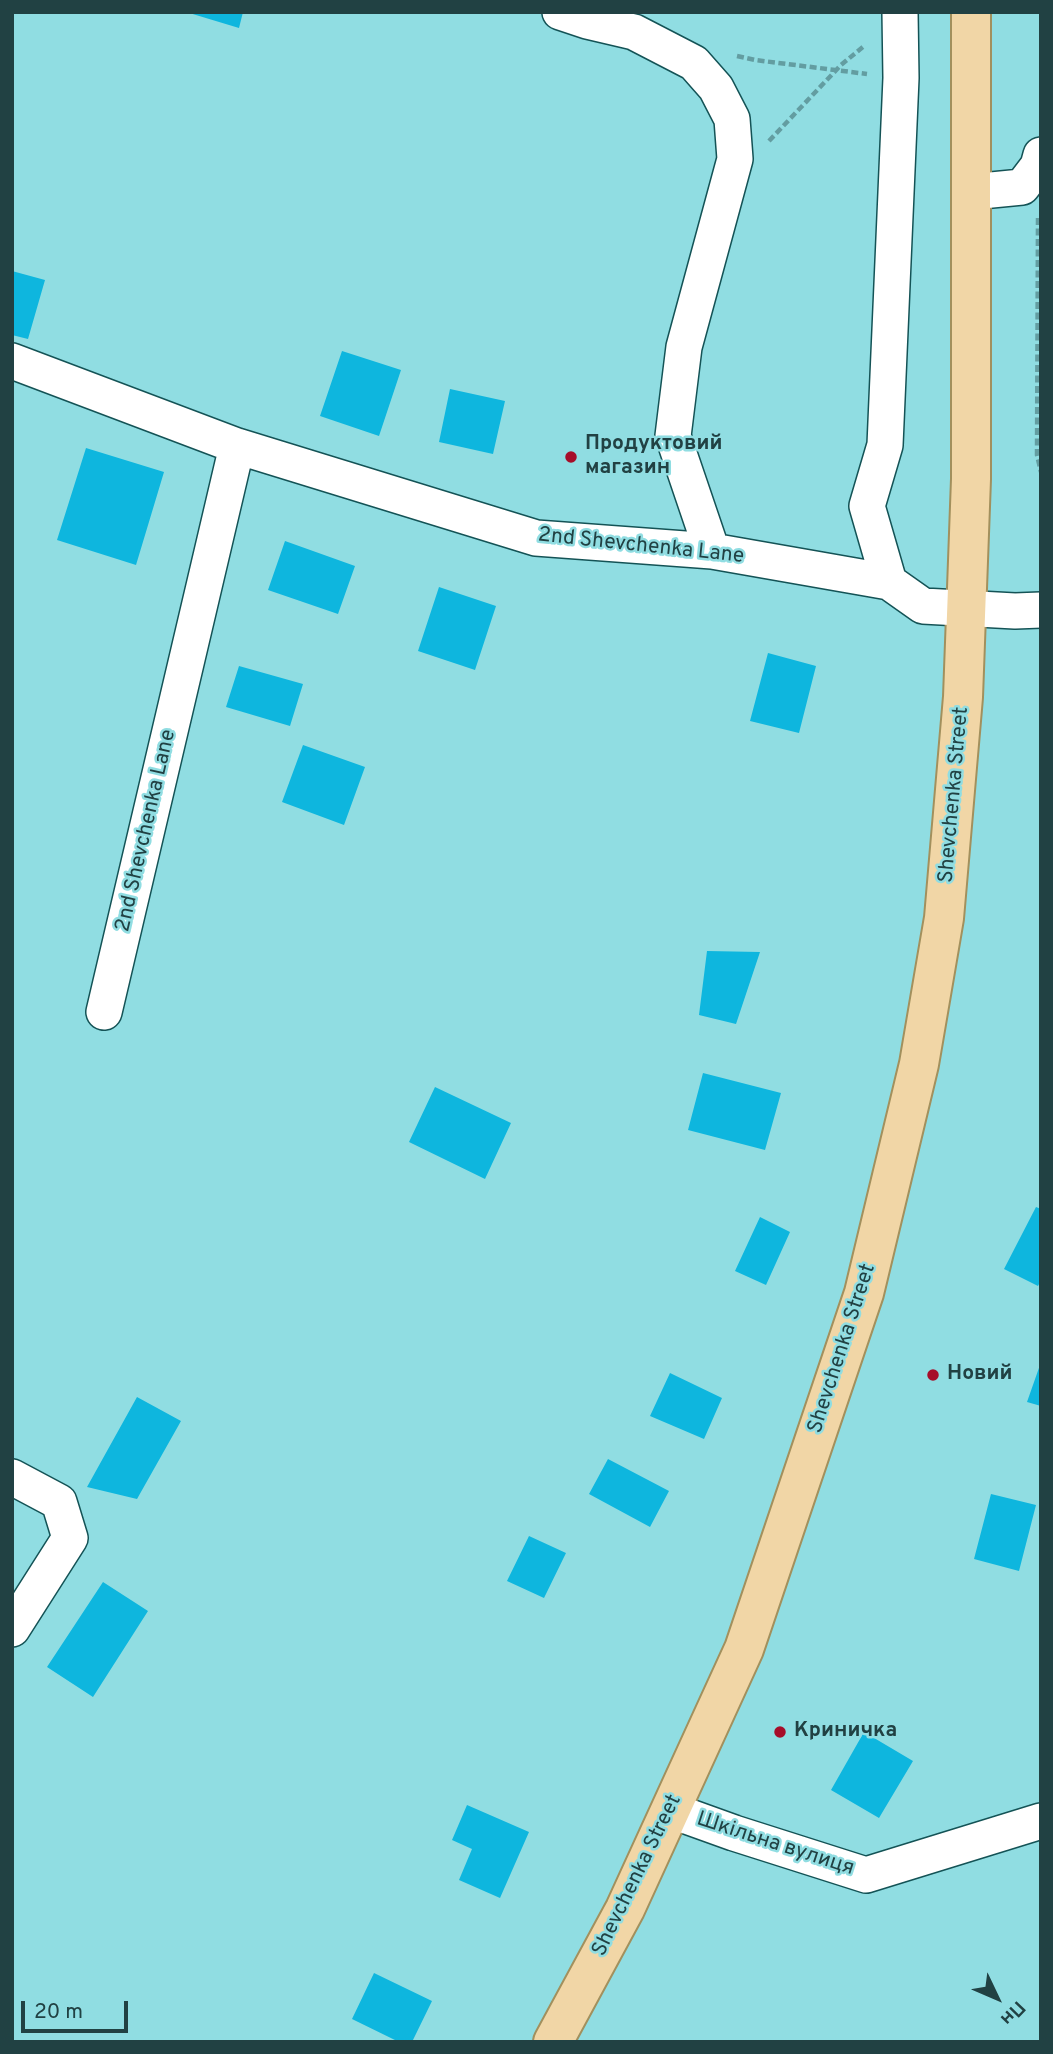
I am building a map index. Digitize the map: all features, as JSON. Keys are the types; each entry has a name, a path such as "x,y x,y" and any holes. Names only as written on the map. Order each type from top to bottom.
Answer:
{"main road":[{"name":"Shevchenka Street","path":"553,2042 625,1909 744,1649 863,1293 919,1063 944,918 963,697 971,479 971,12"}],"street":[{"path":"560,12 587,22 634,32 694,63 716,88 732,119 735,159 684,347 673,436 712,551"},
{"path":"900,15 901,78 885,445 867,506 889,582 923,606 1041,610"},
{"path":"971,192 1022,187 1039,160"},
{"name":"2nd Shevchenka Lane","path":"12,361 237,446 536,538 712,551 889,582"},
{"name":"2nd Shevchenka Lane","path":"104,1012 237,446"},
{"path":"12,1477 59,1502 70,1538 12,1629"},
{"name":"Шкільна вулиця","path":"670,1810 866,1875 1041,1821"}],"path":[{"path":"729,183 836,70 900,15"},
{"path":"728,54 755,60 901,78"},
{"path":"1039,160 1037,455 1041,472"}],"building":[{"path":"186,12 243,12 239,28"},
{"path":"12,271 45,280 28,339 12,335"},
{"path":"342,351 401,370 379,436 320,416"},
{"path":"450,389 505,401 493,454 439,442"},
{"path":"86,448 164,472 136,565 57,540"},
{"path":"285,541 355,566 338,614 268,590"},
{"path":"439,587 496,606 475,670 418,651"},
{"path":"768,653 816,666 799,733 750,721"},
{"path":"239,666 303,684 290,726 226,707"},
{"path":"303,745 365,767 344,825 282,802"},
{"path":"707,951 760,952 736,1024 699,1015"},
{"path":"703,1073 781,1093 765,1150 688,1130"},
{"path":"435,1087 511,1123 485,1179 409,1142"},
{"path":"1036,1207 1041,1209 1041,1280 1038,1286 1004,1269"},
{"path":"760,1217 790,1232 766,1285 735,1271"},
{"path":"1041,1365 1041,1406 1027,1402"},
{"path":"670,1373 722,1398 704,1439 650,1416"},
{"path":"137,1397 181,1421 137,1499 87,1487"},
{"path":"608,1459 669,1491 650,1527 589,1494"},
{"path":"991,1494 1036,1505 1019,1571 974,1559"},
{"path":"529,1536 566,1553 544,1598 507,1581"},
{"path":"103,1582 148,1611 93,1697 47,1667"},
{"path":"864,1732 913,1761 879,1818 831,1790"},
{"path":"467,1805 529,1832 500,1898 459,1880 472,1849 452,1840"},
{"path":"374,1973 432,2001 412,2042 399,2042 352,2019"}],"place":[{"name":"Продуктовий магазин","path":"571,457"},
{"name":"Новий","path":"933,1375"},
{"name":"Криничка","path":"780,1732"}]}
